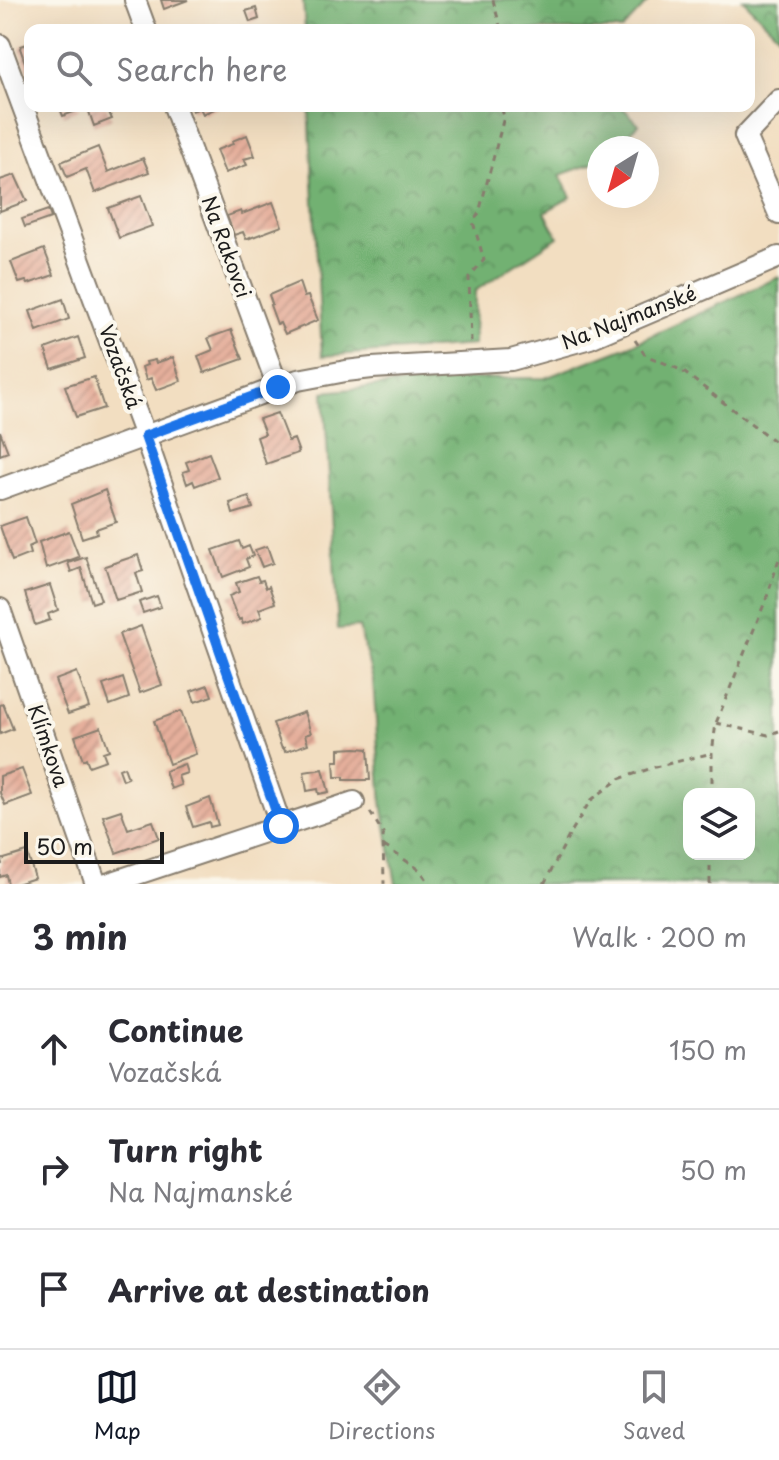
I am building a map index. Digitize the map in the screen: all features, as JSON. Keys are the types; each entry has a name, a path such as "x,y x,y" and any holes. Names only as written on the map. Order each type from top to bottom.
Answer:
{"street":[{"path":"135,0 144,24"},
{"name":"Vozačská","path":"0,45 24,110"},
{"path":"779,100 745,136 779,214"},
{"name":"Vozačská","path":"25,112 145,436 281,826"},
{"name":"Na Rakovci","path":"176,112 278,387"},
{"name":"Na Najmanské","path":"278,387 319,376 372,368 511,360 590,338 779,257"},
{"path":"0,489 278,387"},
{"name":"Klímkova","path":"0,609 96,884"},
{"path":"107,884 354,802"}],"path":[{"path":"493,0 499,24"},
{"path":"471,362 469,277 484,260 473,222 479,213 504,117 503,112"},
{"path":"623,324 645,355 681,370 779,445"},
{"path":"712,788 716,723 767,597 779,559"},
{"path":"716,723 768,735 779,731"},
{"path":"544,884 590,801 619,779 712,753"},
{"path":"354,802 366,806 383,833 384,884"},
{"path":"384,846 420,870 430,884"},
{"path":"710,860 710,884"}],"green space":[{"path":"303,0 650,0 628,24 305,24"},
{"path":"743,0 779,0 779,36"},
{"path":"309,112 627,112 639,124 626,136 587,136 587,165 560,175 571,197 545,212 558,237 475,291 474,345 322,356"},
{"path":"779,277 779,884 396,884 382,804 373,680 359,627 338,629 324,392 446,379 545,378 631,345"}],"building":[{"path":"161,0 188,0 164,9"},
{"path":"256,8 259,19 250,22 246,11"},
{"path":"89,112 109,112 112,119 94,126"},
{"path":"247,135 255,156 244,159 247,165 225,173 216,150"},
{"path":"98,147 108,172 143,158 149,172 95,193 86,169 67,177 61,162"},
{"path":"15,175 27,201 0,211 0,180"},
{"path":"141,196 152,226 119,238 108,208"},
{"path":"273,202 282,226 246,239 243,232 234,235 227,216 241,211 242,214"},
{"path":"48,210 51,218 25,227 22,219"},
{"path":"44,249 54,275 28,284 26,281 19,283 11,262"},
{"path":"299,282 318,320 285,334 280,323 277,324 269,295"},
{"path":"63,299 69,319 37,331 30,311"},
{"path":"231,330 243,359 204,373 198,356 213,350 208,338"},
{"path":"78,337 85,358 52,369 45,349"},
{"path":"173,357 181,381 156,390 151,378 146,380 142,367 147,365 146,362 155,360 156,363"},
{"path":"94,377 104,408 76,417 65,386"},
{"path":"277,413 288,441 294,439 298,453 266,464 257,437 265,434 259,419"},
{"path":"0,431 8,452 0,455"},
{"path":"209,453 218,477 195,486 193,481 187,484 183,472 189,470 186,462"},
{"path":"105,490 116,522 82,538 71,504"},
{"path":"249,497 253,508 233,514 230,503"},
{"path":"26,517 35,544 28,547 30,554 12,561 0,526"},
{"path":"69,531 79,557 46,569 39,542"},
{"path":"239,541 242,549 249,546 253,556 246,559 249,567 223,577 213,550"},
{"path":"267,546 273,563 262,567 255,550"},
{"path":"138,555 143,571 136,573 142,592 116,600 105,566"},
{"path":"86,557 101,600 92,603 81,568 71,572 68,563"},
{"path":"257,576 266,588 269,586 275,603 259,609 262,617 243,624 229,596 239,592 236,583"},
{"path":"50,585 58,610 48,614 50,620 35,625 25,593"},
{"path":"157,596 161,607 143,613 139,602"},
{"path":"141,626 162,685 140,693 119,634"},
{"path":"77,672 89,707 68,714 55,680"},
{"path":"123,678 129,698 110,705 103,685"},
{"path":"208,685 212,696 195,702 191,691"},
{"path":"3,704 13,729 0,734 0,705"},
{"path":"181,711 196,754 169,764 154,721"},
{"path":"304,712 311,733 305,735 308,744 285,752 273,723"},
{"path":"101,727 109,750 103,752 106,760 89,766 86,758 83,760 75,736"},
{"path":"339,749 368,749 370,780 335,777 334,761 339,761"},
{"path":"184,764 187,773 178,776 181,785 171,789 165,771"},
{"path":"124,767 128,778 123,780 119,769"},
{"path":"22,769 32,795 5,805 0,793 0,776"},
{"path":"323,769 329,792 319,794 318,789 307,791 304,772"},
{"path":"210,798 218,825 210,827 209,822 193,827 186,807"},
{"path":"121,810 128,829 153,821 159,838 116,853 103,816"},
{"path":"27,852 35,878 8,884 6,875 0,877 1,860"}],"route":[{"path":"278,387 145,436 281,826"}]}
